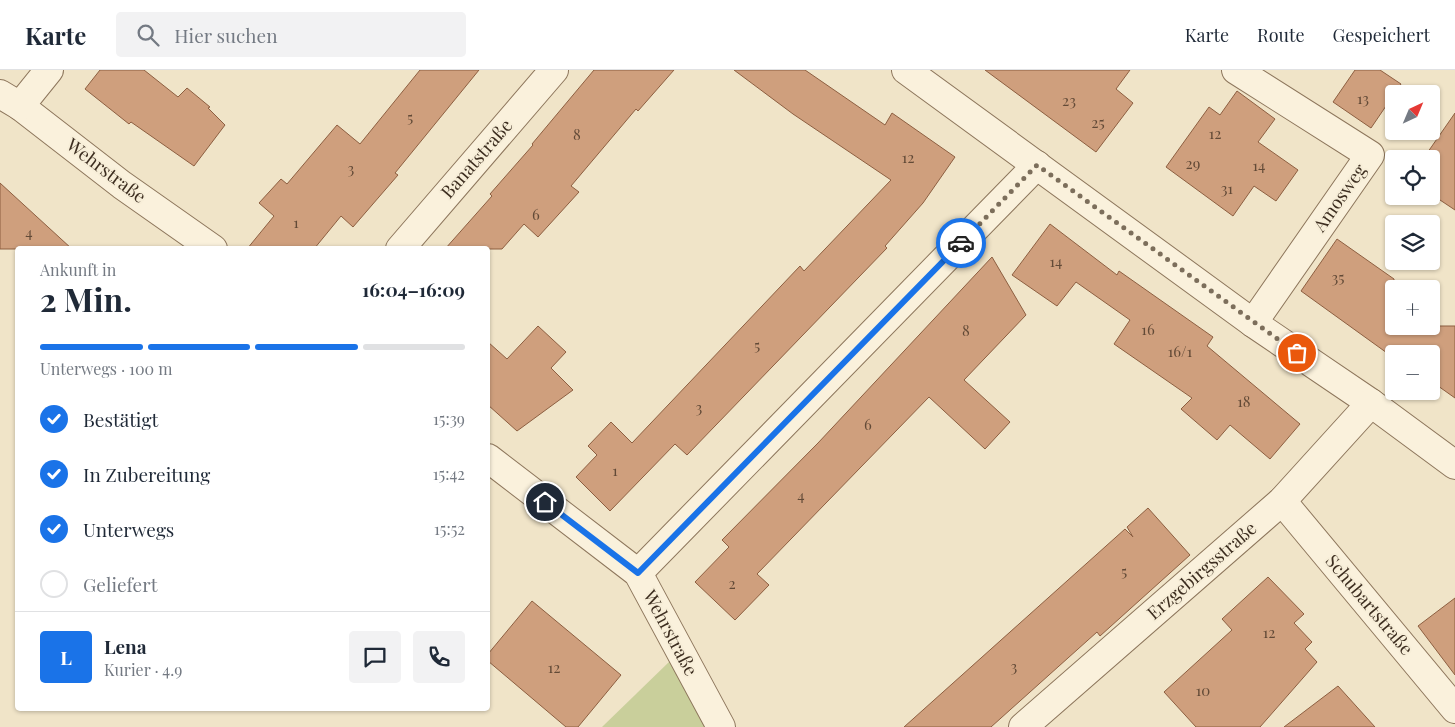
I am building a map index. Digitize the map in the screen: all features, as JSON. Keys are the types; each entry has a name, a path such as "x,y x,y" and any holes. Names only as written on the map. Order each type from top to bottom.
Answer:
{"street":[{"path":"10,100 49,70"},
{"name":"Banatstraße","path":"403,246 554,70"},
{"path":"906,70 1253,323 1371,403 1455,465"},
{"name":"Amosweg","path":"1236,70 1370,155 1253,323"},
{"name":"Wehrstraße","path":"10,100 209,246"},
{"path":"638,573 1037,165"},
{"name":"Erzgebirgsstraße","path":"1023,727 1282,501 1371,403"},
{"name":"Wehrstraße","path":"490,460 638,573 721,727"},
{"name":"Schubartstraße","path":"1282,501 1455,709"}],"green space":[{"path":"670,661 706,727 602,727"}],"building":[{"path":"100,70 144,70 178,97 187,88 210,107 208,108 225,125 194,166 131,122 129,124 85,89"},
{"path":"420,70 479,70 395,173 398,175 353,227 341,216 316,246 249,246 274,216 259,203 281,179 287,184 337,125 360,144"},
{"path":"594,70 674,70 638,111 636,109 571,186 579,192 538,237 524,224 502,249 490,249 490,246 448,246 492,196 490,194"},
{"path":"734,70 805,70 885,125 892,113 955,157 923,203 885,246 887,248 687,455 675,444 610,511 576,477 597,455 588,446 611,422 632,443 800,266 804,271 891,180 793,114"},
{"path":"985,70 1130,70 1116,89 1133,103 1096,152"},
{"path":"1355,70 1380,70 1401,84 1385,85 1385,107 1371,128 1333,102"},
{"path":"1237,91 1275,119 1258,142 1298,170 1276,201 1254,186 1233,216 1166,167 1209,107 1220,115"},
{"path":"1455,113 1455,210 1440,200 1440,150 1429,150 1436,140 1440,140 1440,135"},
{"path":"0,183 69,246 15,246 15,249 0,249"},
{"path":"1050,224 1117,275 1119,271 1213,337 1207,346 1300,424 1270,459 1230,425 1217,440 1181,409 1192,398 1114,344 1130,320 1076,282 1057,306 1012,275"},
{"path":"1337,239 1394,279 1385,280 1385,335 1440,335 1440,326 1455,326 1455,398 1440,387 1440,345 1385,345 1385,352 1301,291"},
{"path":"992,257 1026,315 964,380 1010,422 985,449 929,397 757,574 769,585 735,620 695,582 729,547 722,540 818,443"},
{"path":"538,326 566,352 551,368 573,390 517,431 490,407 490,344 507,359"},
{"path":"1148,508 1190,555 1100,636 1097,632 991,727 904,727 1125,529 1133,537 1127,527"},
{"path":"1268,577 1304,614 1294,623 1312,642 1305,649 1317,662 1260,727 1196,727 1164,692 1232,630 1222,619"},
{"path":"1455,598 1455,675 1418,626"},
{"path":"532,601 621,675 578,727 566,727 490,663 490,652"},
{"path":"1338,686 1375,727 1284,727"}],"way so far":[{"path":"961,243 1037,165 1297,353"}],"route":[{"path":"545,502 638,573 961,243"}]}
